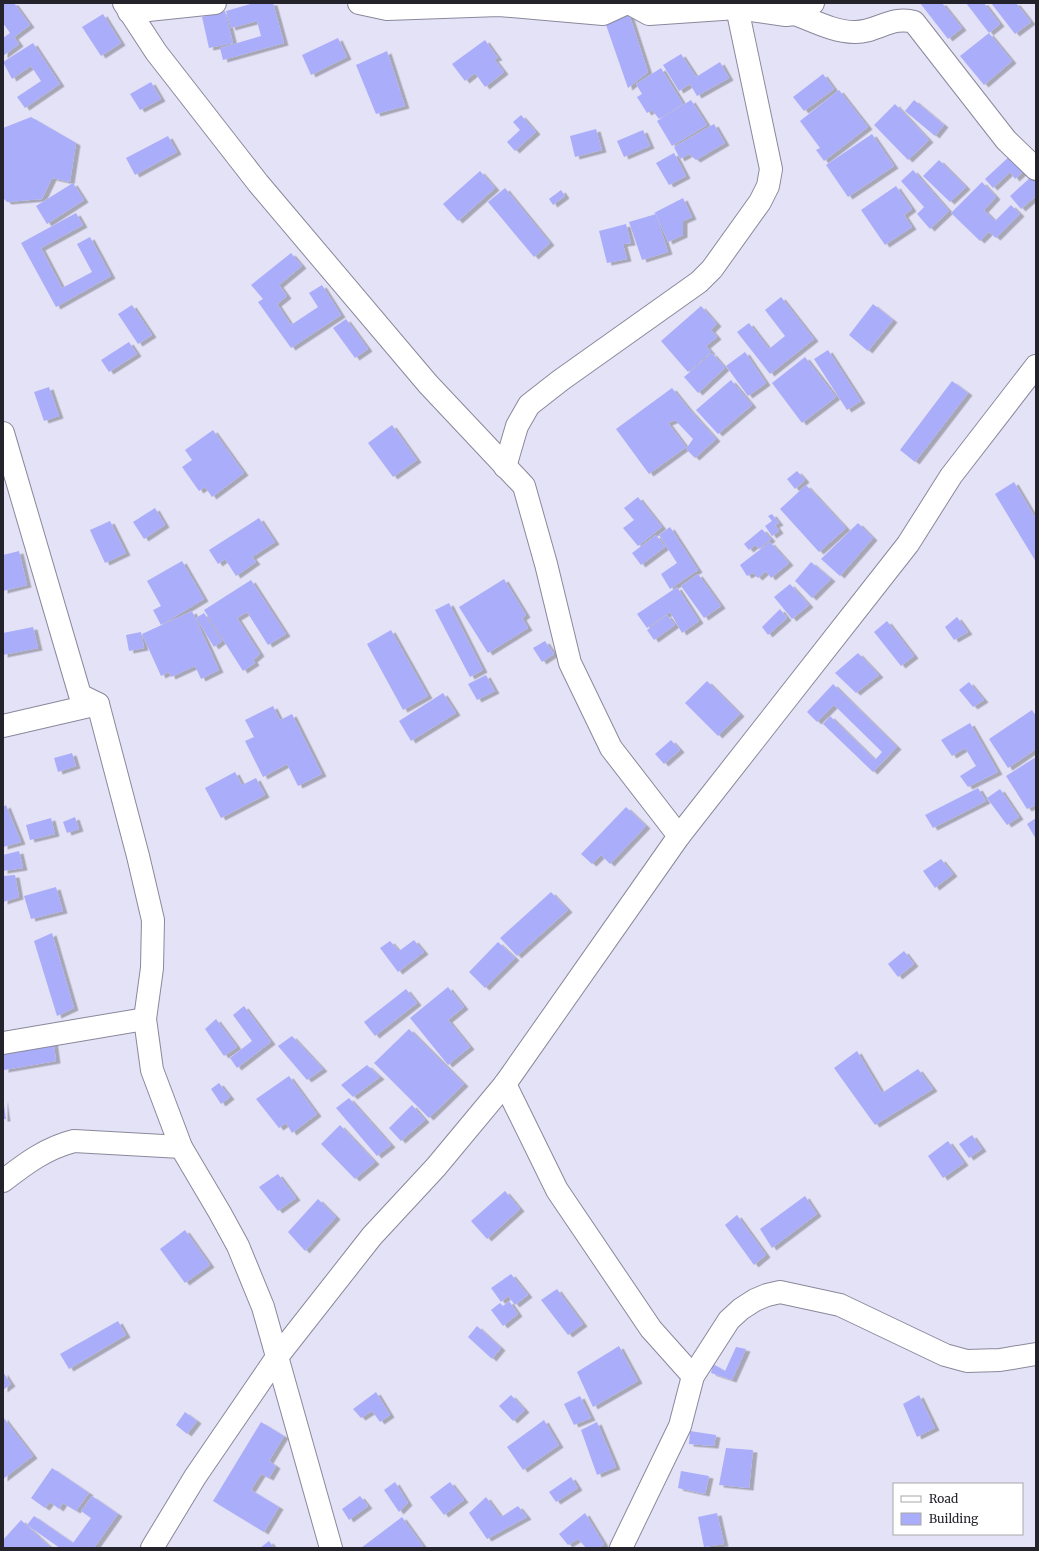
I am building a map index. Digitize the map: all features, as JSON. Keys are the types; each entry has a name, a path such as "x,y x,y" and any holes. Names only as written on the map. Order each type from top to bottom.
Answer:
{"street":[{"path":"126,8 215,3"},
{"path":"360,3 387,9 499,5 603,14 628,3 649,14 736,5 786,15 804,9 829,26 855,32 865,31 897,20 905,19 914,22 1006,140 1036,169"},
{"path":"505,467 517,426 529,405 561,380 699,282 712,269 760,202 768,186 771,169 736,5"},
{"path":"126,8 170,70 258,183 428,384 524,486 546,564 570,663 611,748 679,836"},
{"path":"152,1548 195,1477 277,1357 372,1236 436,1167 505,1084 679,836 908,544 951,476 1036,366"},
{"path":"4,441 80,695 98,704 138,856 153,920 152,968 145,1019 152,1070 181,1147 238,1246 262,1307 331,1548"},
{"path":"3,726 98,704"},
{"path":"3,1043 145,1019"},
{"path":"505,1084 557,1190 642,1317 693,1376"},
{"path":"3,1181 45,1151 57,1145 74,1141 181,1147"},
{"path":"621,1548 680,1426 693,1376 729,1320 741,1309 755,1300 780,1292 840,1305 945,1355 967,1361 1000,1360 1036,1354"}],"building":[{"path":"3,3 14,3 30,25 14,37 19,44 3,56 3,38 10,33 3,23"},
{"path":"254,3 273,3 284,43 223,60 220,48 261,36 257,21 231,28 226,11"},
{"path":"920,3 942,3 962,28 948,39"},
{"path":"966,3 984,3 1000,24 989,33"},
{"path":"991,3 1016,3 1031,22 1015,34"},
{"path":"225,11 233,43 209,48 202,17"},
{"path":"103,14 121,43 101,56 82,27"},
{"path":"629,14 648,72 628,88 605,22"},
{"path":"989,33 1012,61 984,85 960,56"},
{"path":"338,38 347,57 311,75 302,55"},
{"path":"485,40 498,58 494,59 504,72 485,87 475,73 465,81 452,64"},
{"path":"33,43 60,84 25,108 17,97 41,81 31,66 12,79 3,62"},
{"path":"387,51 405,106 376,114 356,65"},
{"path":"681,54 696,77 720,62 729,78 697,96 690,84 679,91 663,65"},
{"path":"661,68 683,104 659,119 652,110 647,113 637,97 642,94 636,84"},
{"path":"823,74 834,89 804,111 793,97"},
{"path":"151,82 161,99 140,110 130,94"},
{"path":"839,90 868,127 824,161 816,150 820,148 800,121"},
{"path":"691,100 707,125 672,146 657,121"},
{"path":"914,100 944,125 935,136 905,111"},
{"path":"895,104 929,140 908,160 874,125"},
{"path":"521,115 536,132 515,151 507,142 520,130 513,122"},
{"path":"31,117 76,143 70,182 52,178 42,199 7,202 3,198 3,128"},
{"path":"714,124 725,143 696,160 689,154 680,159 674,147"},
{"path":"596,129 602,150 575,157 570,136"},
{"path":"643,130 650,146 624,157 617,141"},
{"path":"872,134 894,166 848,197 826,165"},
{"path":"168,136 177,152 135,175 126,158"},
{"path":"674,153 686,176 669,185 656,163"},
{"path":"1012,154 1026,169 1015,179 1010,172 993,188 985,179"},
{"path":"939,160 966,187 950,202 923,176"},
{"path":"913,170 949,211 930,229 917,214 924,207 901,181"},
{"path":"480,171 495,188 458,221 443,204"},
{"path":"1032,176 1036,181 1036,196 1021,209 1010,196"},
{"path":"982,182 996,197 984,210 995,221 1011,205 1020,214 996,238 989,232 980,241 951,213"},
{"path":"73,183 84,200 47,224 36,206"},
{"path":"896,186 912,209 904,215 912,227 885,245 861,210"},
{"path":"505,188 550,243 534,257 488,202"},
{"path":"561,190 565,196 553,205 549,199"},
{"path":"683,198 692,217 683,221 683,235 668,242 656,214 654,213"},
{"path":"76,213 83,225 41,248 62,288 92,272 77,244 90,237 111,276 56,307 21,243"},
{"path":"656,214 668,252 642,260 629,222"},
{"path":"626,224 631,243 623,244 627,259 607,263 599,231"},
{"path":"291,253 302,266 279,285 287,296 277,304 291,325 318,307 309,293 322,285 341,315 291,348 258,302 263,299 251,285"},
{"path":"781,297 814,339 770,374 737,332 749,323 769,349 785,336 765,310"},
{"path":"873,304 893,320 868,351 849,335"},
{"path":"132,305 152,335 138,344 118,314"},
{"path":"701,306 717,324 711,330 717,337 706,346 711,352 688,372 661,341"},
{"path":"346,319 368,349 355,358 333,328"},
{"path":"129,342 137,354 109,372 101,360"},
{"path":"828,350 861,401 847,410 814,359"},
{"path":"745,352 766,383 748,396 726,366"},
{"path":"712,353 725,368 698,393 684,377"},
{"path":"805,357 836,397 802,423 772,383"},
{"path":"731,380 752,405 718,434 696,410"},
{"path":"952,381 968,393 915,462 900,450"},
{"path":"49,387 59,416 44,421 34,392"},
{"path":"672,388 716,439 695,458 686,449 693,439 675,420 668,423 686,447 649,474 616,429"},
{"path":"392,425 417,460 393,477 368,443"},
{"path":"213,430 244,473 212,497 205,487 199,491 182,467 192,460 185,450"},
{"path":"797,471 805,480 795,489 787,479"},
{"path":"1014,482 1036,519 1036,562 995,494"},
{"path":"806,485 846,528 819,552 780,509"},
{"path":"638,497 662,527 638,546 623,528 634,520 624,508"},
{"path":"155,508 165,525 144,539 133,522"},
{"path":"772,514 779,523 775,525 779,531 772,536 765,526 772,521 768,516"},
{"path":"259,518 275,542 252,557 256,562 236,576 225,559 218,564 209,550"},
{"path":"110,521 126,553 105,563 90,530"},
{"path":"858,523 873,538 840,576 821,559"},
{"path":"670,527 698,570 670,589 661,574 677,563 659,535"},
{"path":"762,529 771,539 759,549 755,545 749,550 744,544"},
{"path":"656,535 665,547 641,565 632,553"},
{"path":"770,542 789,563 771,578 766,571 758,578 753,573 747,576 740,565"},
{"path":"19,551 27,585 3,591 3,555"},
{"path":"182,561 204,599 161,625 153,610 161,606 147,581"},
{"path":"811,562 831,579 812,598 795,581"},
{"path":"698,574 721,606 704,618 681,586"},
{"path":"504,579 526,615 522,618 528,628 488,653 459,607"},
{"path":"251,580 286,634 268,645 247,612 237,618 260,654 253,660 255,663 243,671 204,610"},
{"path":"790,584 809,605 792,619 774,597"},
{"path":"677,587 699,621 682,633 670,612 647,628 637,614"},
{"path":"449,603 483,670 470,677 435,610"},
{"path":"780,609 787,618 768,635 762,627"},
{"path":"192,611 219,670 201,679 195,666 171,677 169,672 161,676 142,634"},
{"path":"204,613 222,641 214,647 196,618"},
{"path":"667,615 675,625 654,640 647,630"},
{"path":"957,617 968,632 954,640 945,627"},
{"path":"887,621 914,656 901,666 874,632"},
{"path":"33,627 38,648 3,655 3,633"},
{"path":"391,630 428,696 403,710 367,644"},
{"path":"141,632 144,648 129,651 126,635"},
{"path":"545,641 554,654 542,662 533,648"},
{"path":"858,653 879,675 856,693 835,673"},
{"path":"486,675 495,691 477,700 468,684"},
{"path":"707,681 740,714 718,736 685,703"},
{"path":"969,682 984,700 973,707 959,690"},
{"path":"833,684 897,747 873,772 823,724 830,716 875,760 882,752 834,705 817,722 807,712"},
{"path":"443,693 456,713 411,741 399,721"},
{"path":"273,706 280,720 292,714 322,774 298,786 287,764 263,777 245,741 254,737 245,720"},
{"path":"1032,710 1036,716 1036,749 1008,768 989,739"},
{"path":"970,723 998,772 968,787 960,776 976,766 965,748 952,756 941,740"},
{"path":"671,740 680,750 664,764 655,754"},
{"path":"72,753 76,766 58,772 54,758"},
{"path":"1036,757 1036,805 1027,809 1006,776"},
{"path":"235,772 242,785 256,778 265,795 221,818 205,788"},
{"path":"978,788 986,801 933,828 925,815"},
{"path":"1000,789 1019,817 1007,825 987,798"},
{"path":"6,805 21,842 3,847 3,807"},
{"path":"626,807 646,826 610,864 601,855 592,864 581,854"},
{"path":"75,817 79,829 67,833 63,822"},
{"path":"51,818 55,834 30,840 26,825"},
{"path":"1036,818 1036,839 1027,824"},
{"path":"19,851 23,868 3,871 3,855"},
{"path":"941,859 953,874 935,888 923,871"},
{"path":"15,875 19,897 3,902 3,876"},
{"path":"56,887 63,911 31,919 24,896"},
{"path":"551,892 568,910 517,956 500,938"},
{"path":"52,933 74,1008 57,1016 34,941"},
{"path":"414,940 424,952 398,972 380,948 390,941 399,951"},
{"path":"498,942 515,958 485,988 469,972"},
{"path":"904,951 914,964 898,977 888,964"},
{"path":"448,987 464,1007 448,1020 470,1047 448,1065 410,1018"},
{"path":"406,989 417,1003 375,1036 364,1022"},
{"path":"244,1006 271,1042 237,1068 230,1058 252,1041 233,1015"},
{"path":"216,1019 237,1047 224,1056 205,1029"},
{"path":"409,1029 464,1084 429,1118 374,1063"},
{"path":"292,1036 323,1069 307,1080 278,1046"},
{"path":"53,1039 56,1061 4,1070 3,1047"},
{"path":"857,1051 882,1093 918,1069 933,1089 875,1125 834,1068"},
{"path":"367,1065 380,1077 353,1097 341,1085"},
{"path":"289,1076 317,1114 292,1133 286,1123 279,1128 256,1099"},
{"path":"219,1083 230,1097 221,1104 211,1089"},
{"path":"3,1098 6,1119 3,1119"},
{"path":"349,1098 391,1145 377,1156 336,1108"},
{"path":"412,1105 425,1120 401,1141 389,1128"},
{"path":"340,1125 375,1162 355,1179 321,1144"},
{"path":"972,1135 982,1149 969,1158 959,1144"},
{"path":"948,1141 964,1163 943,1178 928,1156"},
{"path":"278,1174 296,1198 278,1211 259,1187"},
{"path":"505,1191 520,1209 487,1239 471,1221"},
{"path":"805,1196 817,1214 772,1248 760,1229"},
{"path":"318,1199 336,1217 305,1251 288,1232"},
{"path":"737,1215 766,1255 754,1265 725,1225"},
{"path":"185,1230 210,1265 185,1283 160,1249"},
{"path":"511,1274 528,1295 515,1305 508,1296 501,1302 491,1288"},
{"path":"557,1289 583,1324 568,1335 541,1300"},
{"path":"509,1301 518,1314 503,1326 491,1310 500,1303 503,1306"},
{"path":"118,1321 126,1335 69,1369 60,1354"},
{"path":"477,1326 501,1348 492,1359 468,1337"},
{"path":"619,1346 638,1381 593,1407 577,1372"},
{"path":"736,1347 746,1349 732,1380 711,1373 713,1364 725,1371"},
{"path":"3,1372 11,1384 3,1390"},
{"path":"376,1392 390,1415 380,1422 372,1411 361,1418 353,1409"},
{"path":"511,1395 525,1410 513,1421 499,1406"},
{"path":"919,1395 935,1428 917,1437 903,1404"},
{"path":"580,1396 591,1418 574,1425 564,1404"},
{"path":"185,1412 197,1421 187,1434 176,1425"},
{"path":"3,1417 33,1456 3,1479"},
{"path":"544,1420 559,1445 523,1470 507,1447"},
{"path":"261,1422 284,1436 269,1461 276,1466 269,1478 261,1474 251,1490 279,1507 264,1532 213,1501"},
{"path":"597,1422 616,1467 597,1475 581,1430"},
{"path":"690,1431 716,1435 714,1446 689,1444"},
{"path":"726,1448 753,1450 749,1488 719,1485"},
{"path":"52,1468 89,1493 76,1511 63,1503 59,1509 50,1502 45,1508 31,1498"},
{"path":"681,1471 709,1476 705,1494 678,1488"},
{"path":"571,1477 578,1488 556,1502 549,1492"},
{"path":"395,1482 408,1503 399,1512 384,1490"},
{"path":"450,1482 464,1500 444,1515 430,1497"},
{"path":"92,1496 118,1514 94,1548 60,1548 27,1525 34,1516 73,1543 91,1518 81,1511"},
{"path":"360,1496 368,1506 349,1520 342,1509"},
{"path":"486,1497 501,1517 518,1506 527,1517 487,1539 469,1513"},
{"path":"585,1513 604,1544 599,1548 586,1548 578,1539 568,1545 559,1534"},
{"path":"717,1513 724,1544 704,1547 698,1517"},
{"path":"402,1517 423,1546 420,1548 361,1548"},
{"path":"21,1520 51,1548 3,1548 3,1540"},
{"path":"269,1541 274,1548 260,1548"}]}
